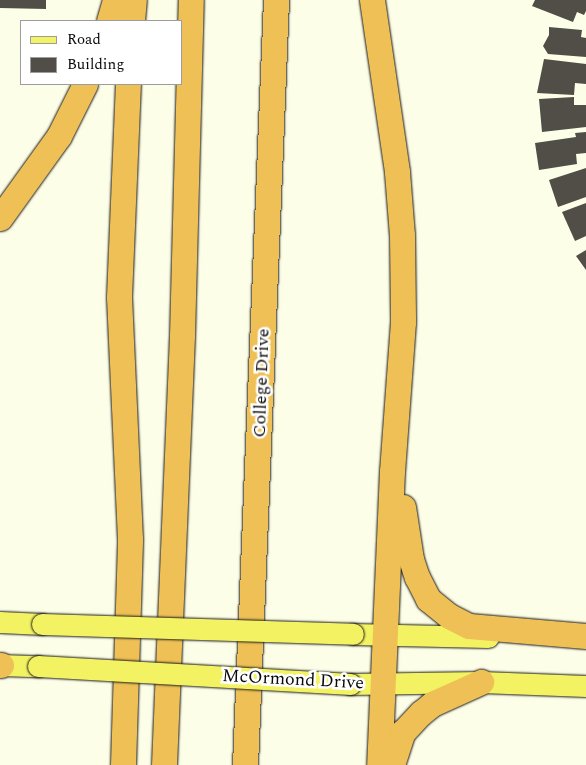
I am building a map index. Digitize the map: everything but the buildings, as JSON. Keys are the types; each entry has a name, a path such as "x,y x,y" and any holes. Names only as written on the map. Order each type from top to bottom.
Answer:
{"highway":[{"path":"108,20 115,0"},
{"path":"132,20 134,0"},
{"path":"164,765 182,336 191,0"},
{"name":"College Drive","path":"246,765 276,0"},
{"path":"372,0 397,172 402,235 403,322 384,635 379,765"},
{"path":"0,218 58,136 85,85"},
{"path":"124,765 130,539 119,297 128,85"},
{"path":"398,415 404,526 411,559 428,598 449,616 469,626 586,636"},
{"path":"392,765 403,732 421,714 432,704 481,682"}],"main road":[{"path":"0,622 586,640"},
{"name":"McOrmond Drive","path":"0,665 350,684 481,682 586,686"}]}
